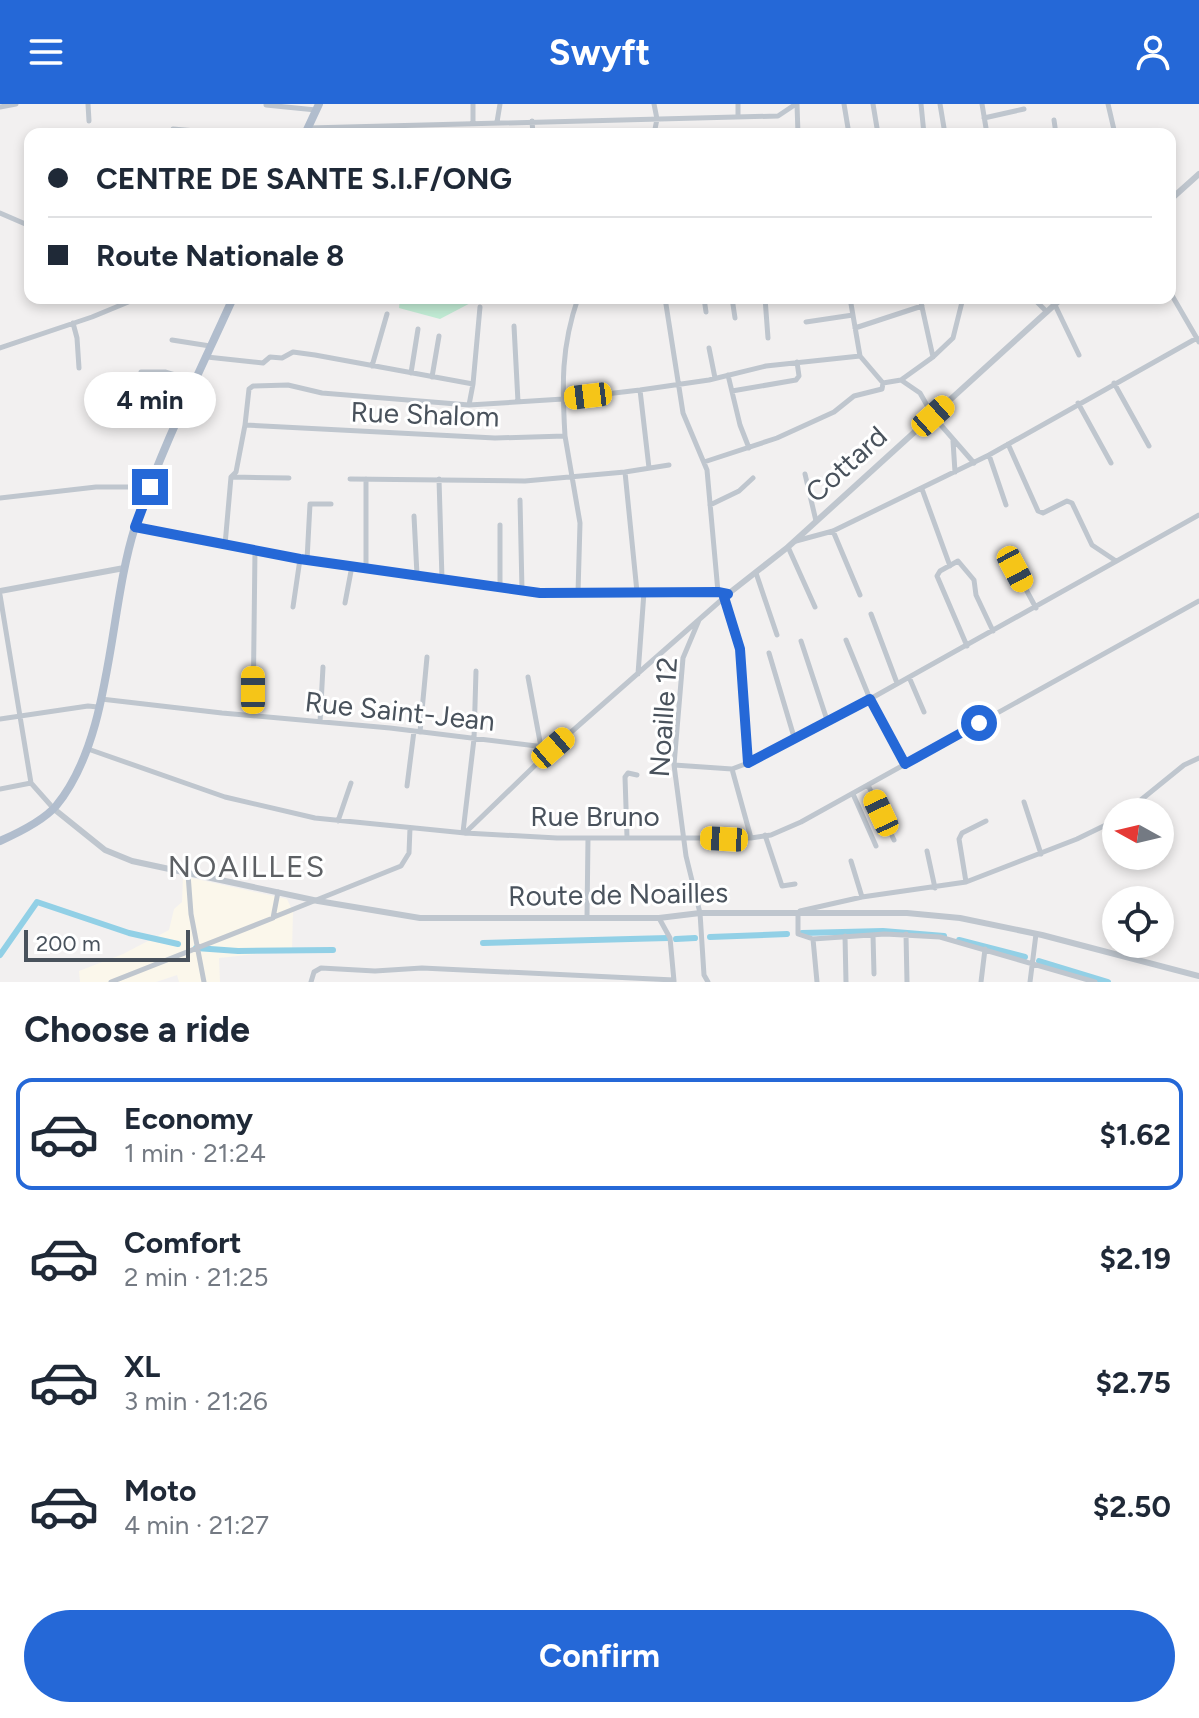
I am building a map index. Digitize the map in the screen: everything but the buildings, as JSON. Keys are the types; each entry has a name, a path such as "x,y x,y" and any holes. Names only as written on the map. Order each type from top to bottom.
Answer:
{"main road":[{"path":"308,128 317,107"},
{"path":"0,841 54,809 73,779 87,748 135,527 230,304"}],"street":[{"path":"0,107 16,104"},
{"path":"88,104 89,121"},
{"path":"473,104 473,123"},
{"path":"497,122 500,104"},
{"path":"654,104 655,128"},
{"path":"738,104 738,117"},
{"path":"364,128 778,116 797,104"},
{"path":"797,104 798,128"},
{"path":"844,104 848,128"},
{"path":"873,104 877,128"},
{"path":"921,104 923,128"},
{"path":"940,104 944,128"},
{"path":"982,104 986,128"},
{"path":"1108,104 1114,128"},
{"path":"266,105 317,107"},
{"path":"984,118 1024,109"},
{"path":"1054,120 1055,128"},
{"path":"532,121 533,128"},
{"path":"487,123 488,128"},
{"path":"1176,195 1199,174"},
{"path":"0,213 24,223"},
{"path":"796,541 833,531 974,463 1114,383 1198,340 1176,302"},
{"path":"0,348 122,304"},
{"path":"576,304 564,350 563,399 565,436 580,523 578,593"},
{"path":"666,304 683,413 708,477 718,592"},
{"path":"705,304 706,312"},
{"path":"733,304 735,318"},
{"path":"765,304 768,338"},
{"path":"704,462 777,438 834,412 854,396 882,389 883,383 860,356 851,304"},
{"path":"883,383 901,380 953,338 962,304"},
{"path":"1039,304 1047,312"},
{"path":"1055,305 1079,355"},
{"name":"Cottard","path":"726,596 796,541 1055,305"},
{"path":"855,328 922,306 933,357"},
{"path":"469,405 480,307"},
{"path":"372,366 387,314"},
{"path":"806,322 853,315"},
{"path":"73,323 79,368"},
{"path":"514,326 518,402"},
{"path":"411,373 418,329"},
{"path":"432,377 439,336"},
{"path":"172,340 211,346"},
{"path":"709,348 715,378"},
{"path":"207,357 263,363 270,357 282,358 293,352 473,384"},
{"path":"225,545 231,477 236,472 250,388 288,385 322,393 469,405 640,390 766,366 860,356"},
{"path":"732,391 796,380 799,376 797,362"},
{"path":"141,372 165,372 196,382"},
{"path":"728,375 749,448"},
{"path":"901,380 920,393 933,416 974,463"},
{"path":"1114,383 1149,446"},
{"path":"640,390 649,468"},
{"path":"1078,403 1111,463"},
{"name":"Rue Shalom","path":"245,425 482,437 565,436"},
{"path":"953,441 955,472"},
{"path":"1008,444 1038,511 1043,513 1067,501 1072,503 1092,545 1116,562"},
{"path":"989,455 1006,505"},
{"path":"350,479 525,481 669,465"},
{"path":"625,472 640,592 638,675"},
{"path":"805,474 816,521"},
{"path":"231,477 289,478"},
{"path":"710,505 739,491 753,478"},
{"path":"366,479 366,568"},
{"path":"439,479 442,579"},
{"path":"0,498 96,487 150,487"},
{"path":"922,489 950,566"},
{"path":"520,500 522,590"},
{"path":"293,607 310,504 331,504"},
{"path":"674,765 732,769 748,763 993,632 1199,515"},
{"path":"414,516 417,575"},
{"path":"500,525 500,587"},
{"path":"135,527 303,560 522,590 578,593 718,592 726,596 740,649 748,763"},
{"path":"833,531 860,595"},
{"path":"788,547 815,607"},
{"path":"253,715 255,550"},
{"path":"967,646 937,576 959,561 974,580 976,595 993,632"},
{"path":"345,603 352,566"},
{"path":"54,809 31,783 0,593 124,568"},
{"path":"1015,569 1036,608"},
{"path":"756,573 777,635"},
{"path":"464,832 553,748 726,596"},
{"name":"Rue Bruno","path":"87,748 225,797 315,818 464,832 588,838 751,838 801,822 1199,601"},
{"path":"871,614 897,683"},
{"name":"Noaille 12","path":"699,620 683,658 674,765 690,879 700,913 704,975 708,982"},
{"path":"846,640 870,699 905,764"},
{"path":"801,641 827,720"},
{"path":"769,653 794,737"},
{"path":"407,786 427,657"},
{"path":"320,722 323,667"},
{"path":"464,832 474,739 476,671"},
{"path":"528,677 541,747"},
{"path":"909,677 924,712"},
{"name":"Rue Saint-Jean","path":"0,719 99,703 253,715 553,748"},
{"path":"1143,798 1184,765 1199,758"},
{"path":"732,769 751,838"},
{"path":"627,837 625,776 628,773 637,775"},
{"path":"0,789 31,783"},
{"path":"338,821 351,783"},
{"path":"868,785 894,840"},
{"path":"853,794 876,846"},
{"path":"1024,802 1041,854"},
{"name":"Route de Noailles","path":"54,809 105,850 132,861 318,901 420,918 659,918 700,913 907,913 947,916 1036,934 1199,976"},
{"path":"966,882 959,839 962,833 986,821"},
{"path":"1095,982 940,937 906,934 813,939 798,934 796,913 862,897 966,882 1041,854 1102,826"},
{"path":"111,982 401,866 409,853 410,828"},
{"path":"765,835 783,887 795,884"},
{"path":"587,917 588,838"},
{"path":"927,851 935,888"},
{"path":"851,861 862,897"},
{"path":"188,874 191,914 204,982"},
{"path":"273,918 278,892"},
{"path":"311,982 314,972 321,968 375,971 404,968 674,981 670,938 659,918"},
{"path":"906,934 907,982"},
{"path":"1030,982 1036,934"},
{"path":"873,935 874,974"},
{"path":"845,936 846,982"},
{"path":"813,939 817,982"},
{"path":"981,982 985,949"}],"shaded area":[{"path":"183,876 287,899 293,912 292,950 219,958 220,982 179,982 177,975 156,982 80,982 79,971 123,954 169,930 174,909 182,902"}],"green space":[{"path":"399,304 469,304 440,319 399,308"}],"waterway":[{"path":"0,955 37,902 129,933 178,944"},
{"path":"802,933 883,931 944,936"},
{"path":"710,937 787,934"},
{"path":"483,943 668,938"},
{"path":"676,939 695,938"},
{"path":"959,940 1025,957"},
{"path":"196,948 333,950"},
{"path":"1039,961 1108,982"}],"district":[{"name":"NOAILLES","path":"247,866"}],"route":[{"path":"150,487 135,527 300,559 540,593 728,594 724,597 740,649 748,763 870,699 905,764 979,723"}]}
